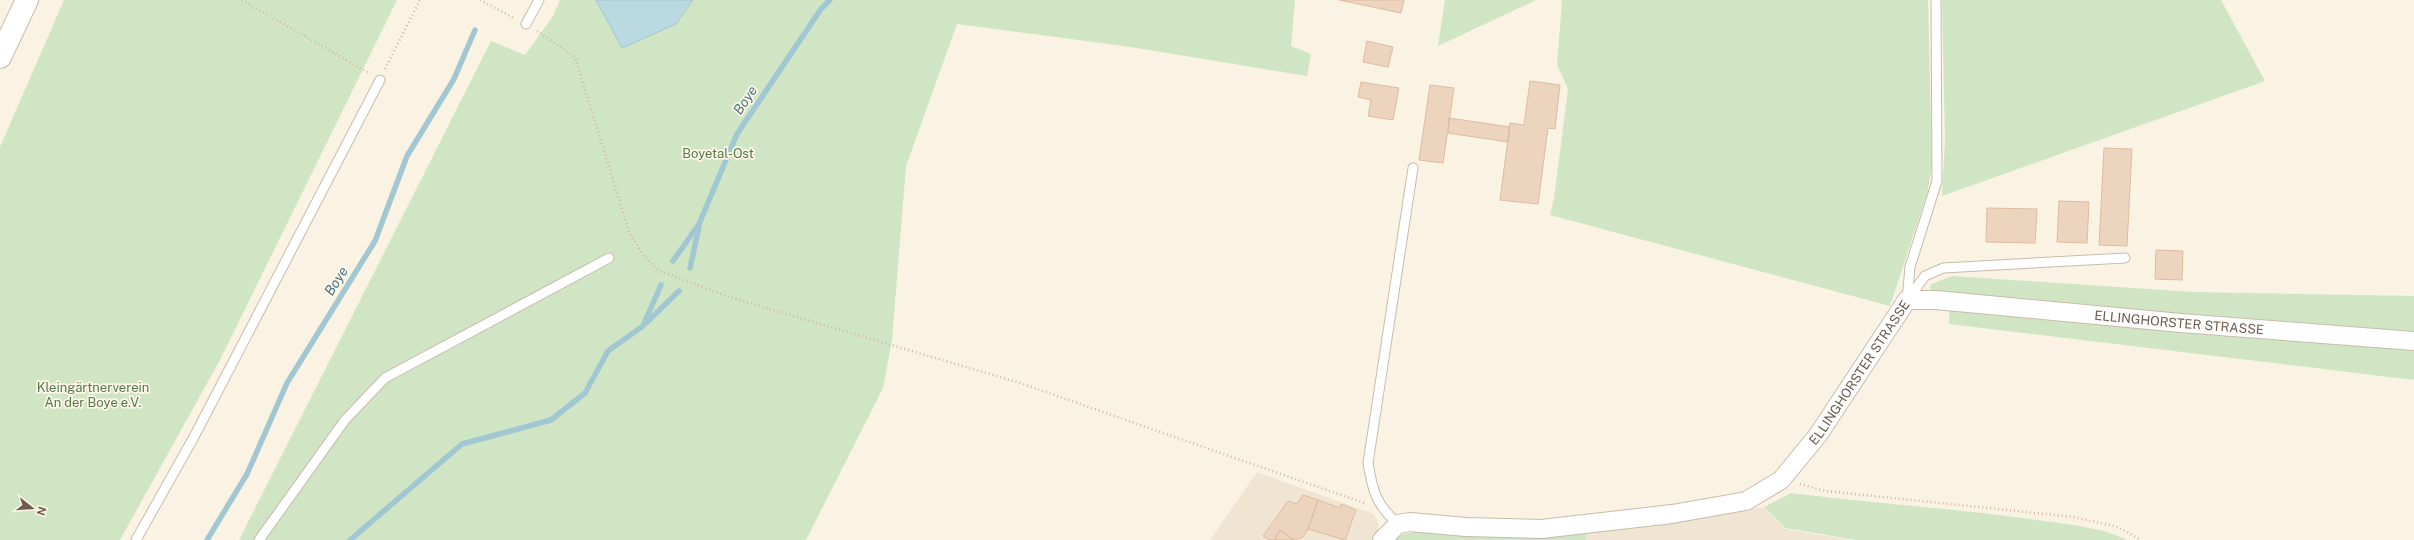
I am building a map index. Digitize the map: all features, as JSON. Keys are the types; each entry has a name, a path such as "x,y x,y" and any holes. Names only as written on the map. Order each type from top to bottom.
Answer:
{"street":[{"path":"0,57 27,0"},
{"name":"ELLINGHORSTER STRASSE","path":"1398,524 1410,522 1466,527 1541,529 1672,514 1746,500 1781,480 1818,435 1907,300 1936,300 2180,323 2414,341"},
{"path":"1382,540 1398,524"}],"lane":[{"path":"526,24 539,0"},
{"path":"1907,300 1910,267 1937,181 1936,0"},
{"path":"136,540 195,435 380,80"},
{"path":"1398,524 1384,510 1372,486 1368,463 1413,168"},
{"path":"259,540 346,420 385,378 609,258"},
{"path":"1907,300 1925,276 1943,268 2125,258"}],"path":[{"path":"242,0 380,80 420,0"},
{"path":"575,57 629,232 644,256 658,270 729,297 1020,383 1384,510"},
{"path":"1781,480 1826,490 2074,517 2118,527 2141,540"}],"shaded area":[{"path":"1257,472 1374,514 1379,524 1377,535 1372,540 1210,540"},
{"path":"1763,507 1785,529 1851,540 1586,540 1587,530"}],"green space":[{"name":"Kleingärtnerverein An der Boye e.V.","path":"64,0 397,0 220,360 120,540 0,540 0,147"},
{"name":"Boyetal-Ost","path":"560,0 1295,0 1291,46 1311,54 1307,76 1124,46 957,24 906,166 892,340 883,388 806,540 239,540 491,41 525,55 553,16"},
{"path":"1445,0 1536,0 1438,46"},
{"path":"1562,0 1928,0 1932,166 1927,194 1890,306 1550,215 1554,199 1568,89 1557,65"},
{"path":"1942,0 2221,0 2265,81 1942,196 1945,141"},
{"path":"1953,276 2193,292 2414,296 2414,380 1949,324 1950,296 1933,295 1930,288 1931,284"},
{"path":"1791,493 2000,515 2067,524 2116,535 2127,540 1856,540 1785,528 1764,507"},
{"path":"1427,530 1587,530 1586,540 1395,540 1403,534"}],"water":[{"path":"596,0 693,0 676,24 622,48"}],"building":[{"path":"1339,0 1404,0 1401,13"},
{"path":"1367,41 1393,47 1388,67 1363,62"},
{"path":"1530,81 1560,85 1555,129 1548,128 1538,204 1500,200 1510,123 1524,125"},
{"path":"1361,82 1399,88 1393,120 1368,116 1371,100 1358,97"},
{"path":"1430,85 1454,88 1443,163 1419,160"},
{"path":"1449,118 1510,127 1508,142 1448,133"},
{"path":"2104,148 2132,149 2127,246 2099,245"},
{"path":"2059,201 2089,202 2087,243 2057,242"},
{"path":"1987,208 2037,209 2035,243 1986,242"},
{"path":"2156,250 2183,251 2182,280 2155,279"},
{"path":"1303,495 1318,500 1308,529 1303,537 1294,540 1280,530 1274,540 1269,540 1263,536 1288,501 1297,504"},
{"path":"1318,500 1340,508 1341,504 1356,510 1345,540 1308,529"},
{"path":"1280,530 1294,540 1274,540"}],"waterway":[{"name":"Boye","path":"673,261 699,224 737,134 821,9 830,0"},
{"name":"Boye","path":"207,540 247,474 287,383 375,241 407,156 454,79 475,30"},
{"name":"Boye","path":"690,268 699,227"},
{"name":"Boye","path":"350,540 462,444 551,420 585,393 608,351 643,326 661,285"},
{"name":"Boye","path":"646,323 679,291"}]}
